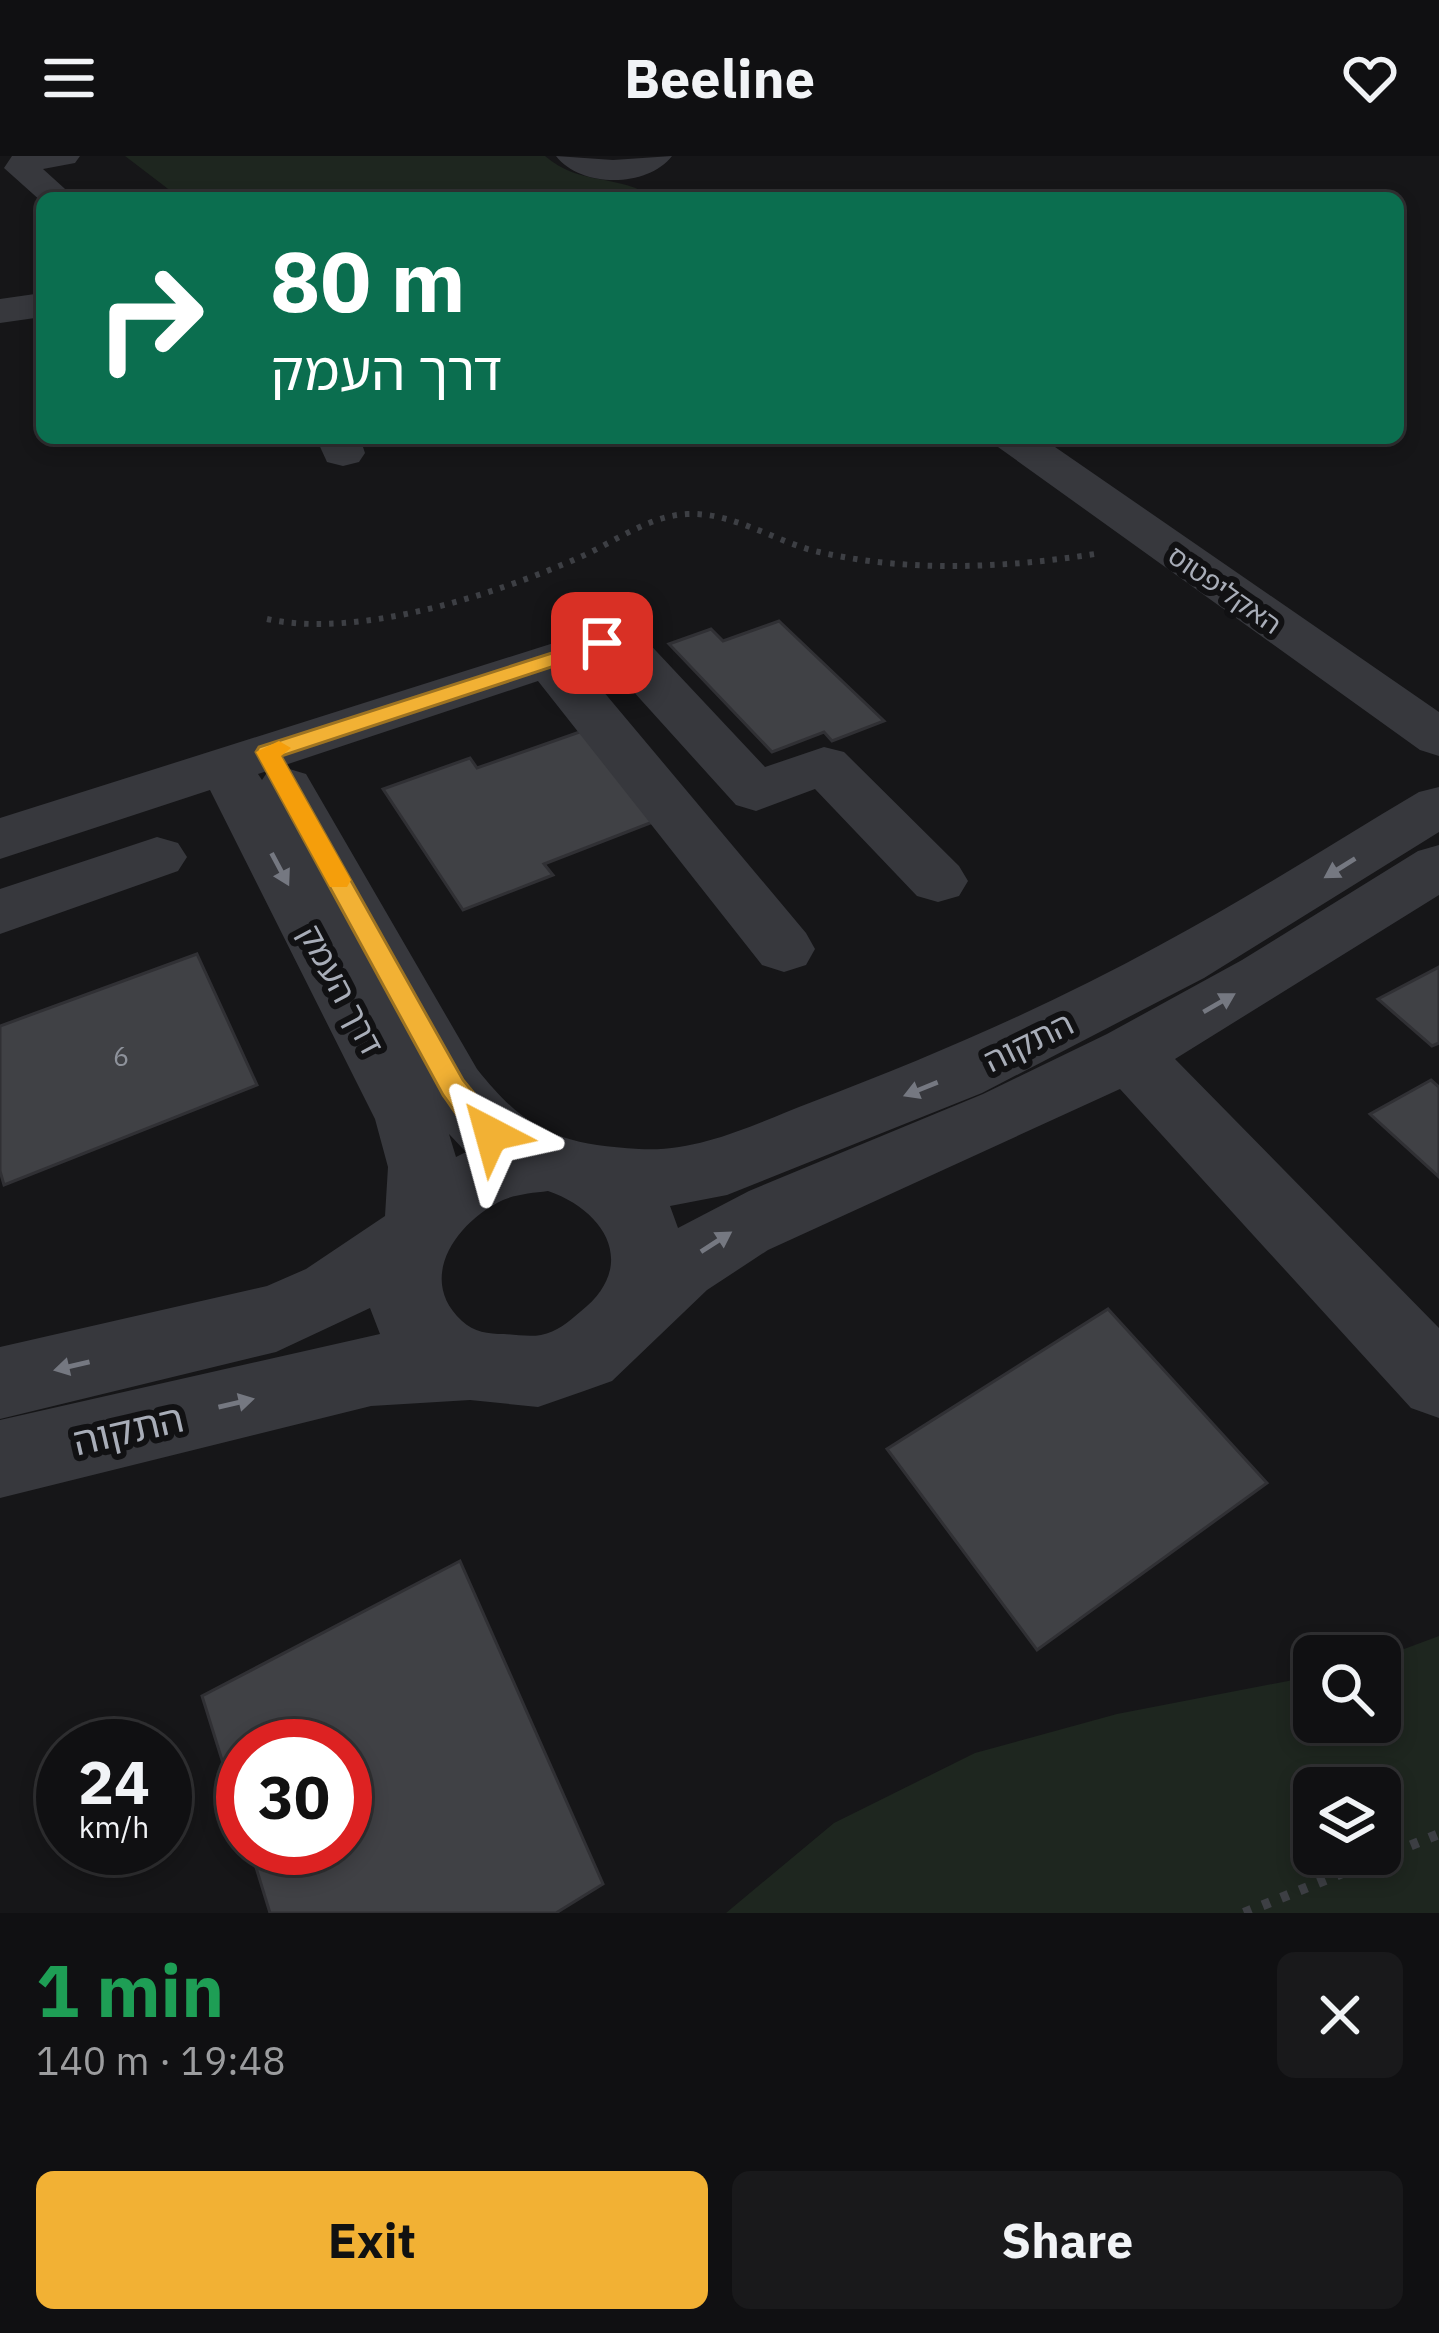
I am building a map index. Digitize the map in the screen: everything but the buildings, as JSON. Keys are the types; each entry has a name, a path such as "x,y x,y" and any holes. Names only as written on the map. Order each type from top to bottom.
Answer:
{"street":[{"path":"51,192 21,168 25,162 63,156"},
{"path":"573,156 592,167 649,170"},
{"path":"0,311 36,306"},
{"name":"האקליפטוס","path":"1020,444 1439,738"},
{"path":"0,839 575,652 624,647 756,791 824,765 938,881"},
{"path":"575,652 784,950"},
{"name":"דרך העמק","path":"246,759 453,1088 482,1126 556,1166"},
{"name":"דרך העמק","path":"246,759 405,1108 423,1167 416,1230"},
{"name":"התקוה","path":"556,1166 640,1179 703,1174 958,1073 1165,972 1439,806"},
{"path":"0,912 158,857"},
{"name":"התקוה","path":"629,1319 666,1279 734,1230 993,1120 1128,1054 1294,960 1439,866"},
{"path":"1128,1054 1439,1382"},
{"path":"0,1383 276,1318 334,1292 416,1230 444,1196 475,1175 556,1166 624,1196 643,1223 649,1272 629,1319 601,1346 565,1365 524,1374 467,1365 436,1346 414,1319 404,1285 416,1230"},
{"name":"התקוה","path":"0,1460 371,1370 467,1365"}],"path":[{"path":"267,619 309,627 505,585 567,563 651,524 687,514 720,519 816,551 915,562 1055,560 1155,539"},
{"path":"1244,1913 1439,1834"}],"shaded area":[{"path":"125,156 545,156 572,172 644,192 172,192"},
{"path":"1439,1636 1439,1913 726,1913 834,1823 975,1753 1117,1714 1293,1680 1293,1743 1401,1743 1401,1650"}],"slow traffic":[{"path":"279,748 267,752 338,880"}],"route":[{"path":"491,1134 453,1088 267,752 602,643"}]}
